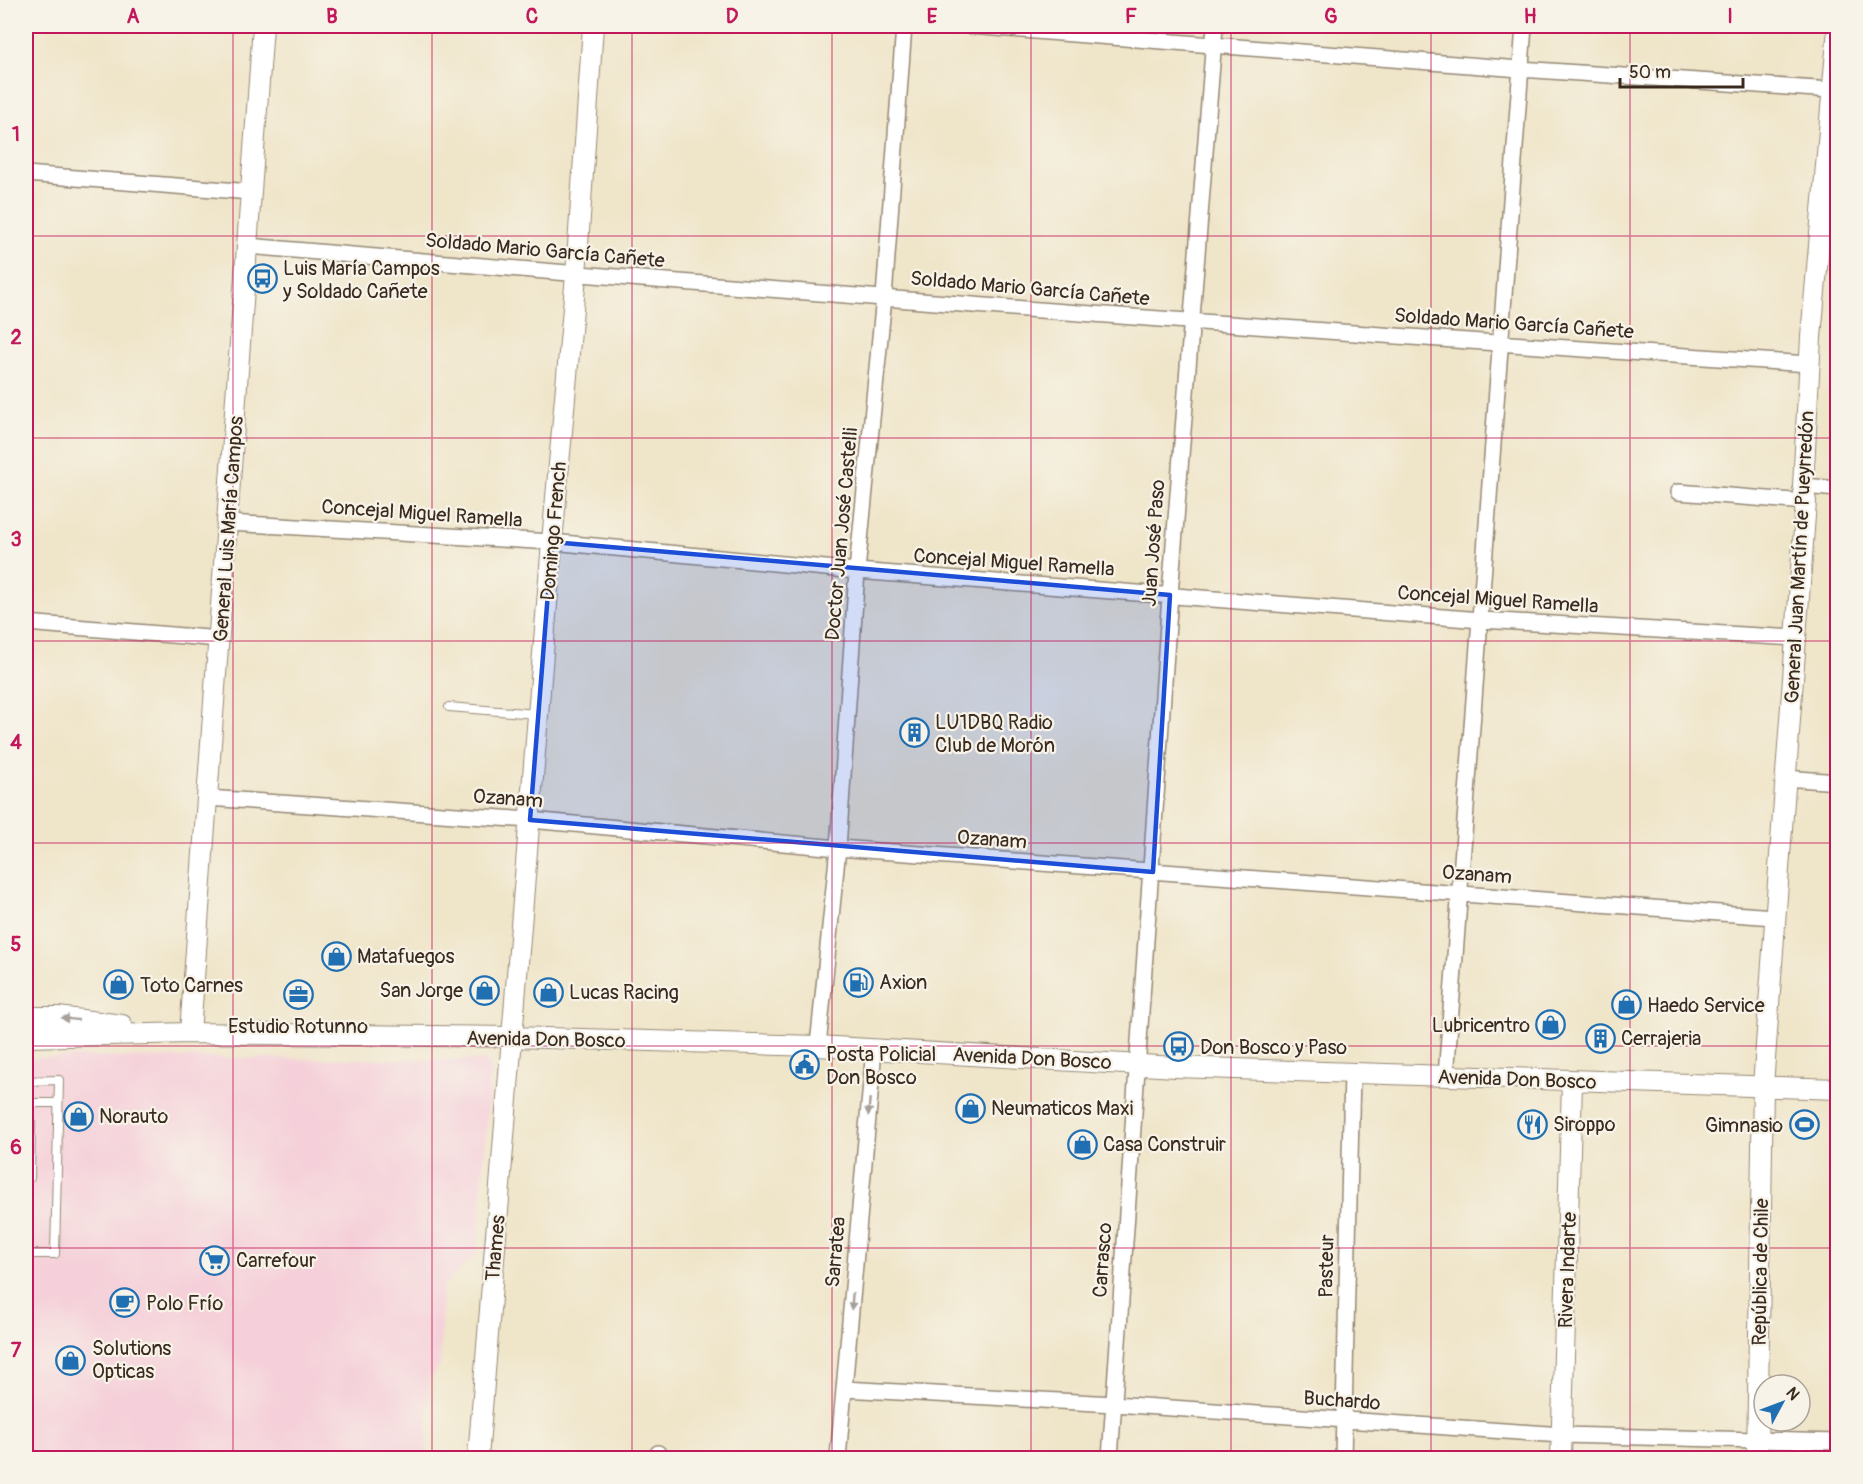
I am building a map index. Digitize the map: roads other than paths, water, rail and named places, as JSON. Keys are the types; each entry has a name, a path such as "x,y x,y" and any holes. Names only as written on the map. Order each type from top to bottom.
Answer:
{"street":[{"name":"General Luis María Campos","path":"190,1033 229,523 263,26"},
{"name":"Domingo French","path":"512,1037 576,275 592,26"},
{"name":"Doctor Juan José Castelli","path":"818,1046 838,848 857,571 884,297 904,26"},
{"path":"970,26 1520,69 1832,90"},
{"name":"Juan José Paso","path":"1136,1064 1153,872 1170,595 1215,26"},
{"path":"1446,1077 1524,26"},
{"name":"General Juan Martín de Pueyrredón","path":"1763,1086 1796,638 1809,364 1830,194 1832,90 1838,28"},
{"path":"26,174 250,192"},
{"name":"Soldado Mario García Cañete","path":"247,246 576,275 1192,322 1809,364"},
{"path":"1678,492 1804,494 1838,489"},
{"name":"Concejal Miguel Ramella","path":"229,523 552,542 857,571 1481,620 1796,638"},
{"path":"26,623 220,639"},
{"path":"1785,778 1838,782"},
{"name":"Ozanam","path":"207,798 530,820 838,848 1774,917"},
{"name":"Avenida Don Bosco","path":"26,1017 58,1017 190,1033"},
{"name":"Avenida Don Bosco","path":"26,1037 190,1033 512,1037 874,1048 1352,1074 1838,1089"},
{"name":"Thames","path":"478,1458 512,1037"},
{"name":"Sarratea","path":"838,1458 874,1048"},
{"name":"Carrasco","path":"1110,1458 1136,1064"},
{"name":"Pasteur","path":"1343,1458 1352,1074"},
{"name":"Rivera Indarte","path":"1561,1458 1572,1082"},
{"name":"República de Chile","path":"1757,1458 1763,1086"},
{"name":"Buchardo","path":"844,1389 1114,1404 1343,1422 1562,1435 1838,1442"}],"lane":[{"path":"449,707 538,714"},
{"path":"26,1081 58,1080 55,1254 26,1254"},
{"path":"26,1103 58,1103"},
{"path":"26,1110 31,1119 30,1178"}],"place":[{"name":"Luis María Campos y Soldado Cañete","path":"262,279"},
{"name":"LU1DBQ Radio Club de Morón","path":"914,733"},
{"name":"Matafuegos","path":"336,956"},
{"name":"Axion","path":"858,982"},
{"name":"Toto Carnes","path":"119,985"},
{"name":"San Jorge","path":"484,990"},
{"name":"Lucas Racing","path":"548,992"},
{"name":"Estudio Rotunno","path":"298,995"},
{"name":"Haedo Service","path":"1626,1005"},
{"name":"Lubricentro","path":"1551,1025"},
{"name":"Cerrajeria","path":"1600,1038"},
{"name":"Don Bosco y Paso","path":"1179,1047"},
{"name":"Posta Policial Don Bosco","path":"805,1065"},
{"name":"Neumaticos Maxi","path":"970,1108"},
{"name":"Norauto","path":"78,1116"},
{"name":"Siroppo","path":"1532,1124"},
{"name":"Gimnasio","path":"1804,1125"},
{"name":"Casa Construir","path":"1082,1144"},
{"name":"Carrefour","path":"215,1260"},
{"name":"Polo Frío","path":"125,1303"},
{"name":"Solutions Opticas","path":"71,1360"}]}
